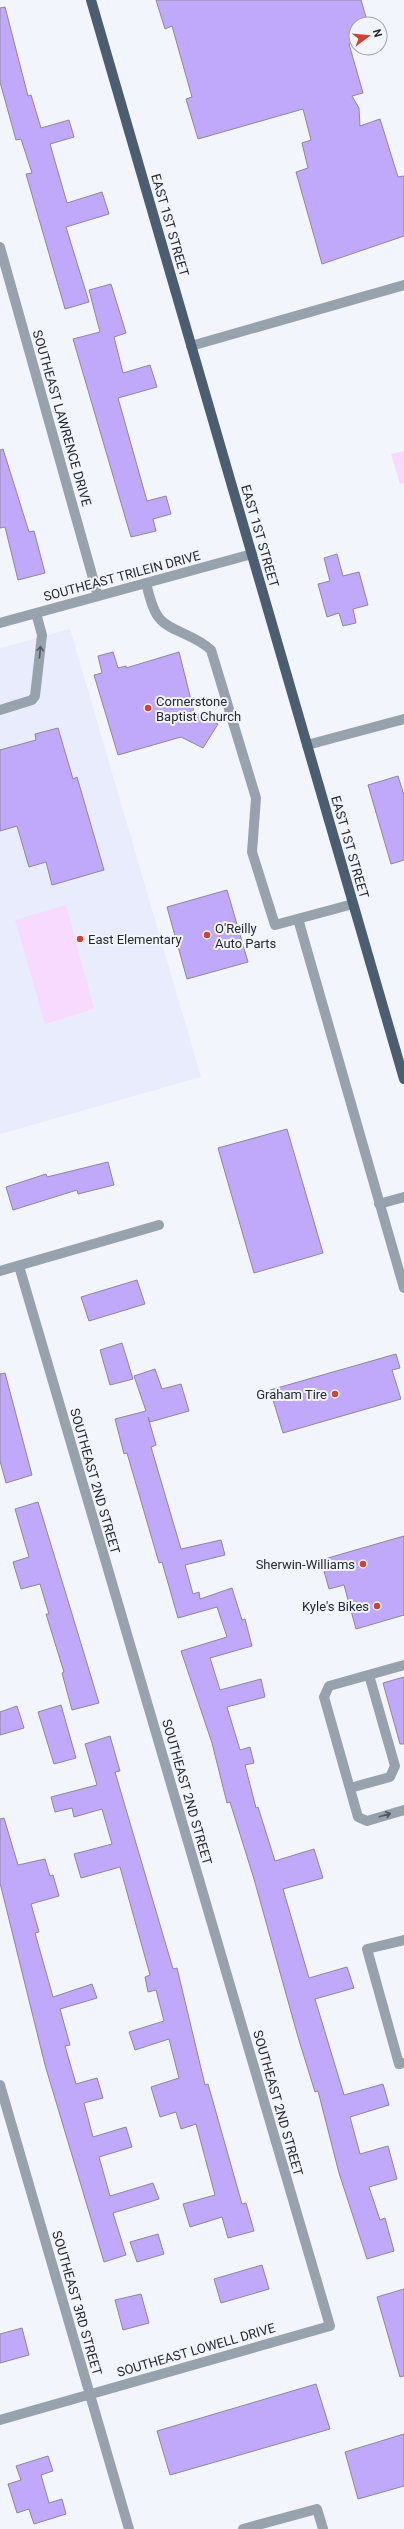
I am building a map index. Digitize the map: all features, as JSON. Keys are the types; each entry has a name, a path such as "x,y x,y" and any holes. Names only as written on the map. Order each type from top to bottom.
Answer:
{"main road":[{"name":"EAST 1ST STREET","path":"91,0 404,1079"}],"street":[{"name":"SOUTHEAST LAWRENCE DRIVE","path":"0,247 98,596"},
{"path":"192,346 404,285"},
{"name":"SOUTHEAST TRILEIN DRIVE","path":"0,623 252,554"},
{"path":"146,583 152,604 161,621 202,641 211,650 256,798 252,852 275,925 353,904"},
{"path":"0,710 32,700 36,691 42,635 36,613"},
{"path":"307,745 404,719"},
{"path":"298,919 404,1288"},
{"path":"379,1204 404,1197"},
{"path":"0,1271 159,1225"},
{"name":"SOUTHEAST 2ND STREET","path":"18,1266 330,2326"},
{"path":"404,1665 330,1686 324,1697 358,1816 367,1821 404,1810"},
{"path":"350,1788 390,1777 395,1766 369,1675"},
{"path":"404,1940 367,1949 399,2064 404,2063"},
{"name":"SOUTHEAST 3RD STREET","path":"0,2084 129,2529"},
{"name":"SOUTHEAST LOWELL DRIVE","path":"0,2420 330,2326"},
{"path":"244,2529 317,2509 323,2529"}],"shaded area":[{"path":"404,451 404,483 400,484 391,454"},
{"name":"East Elementary","path":"70,629 201,1077 0,1134 0,648"},
{"path":"66,905 94,1009 45,1024 15,920"}],"building":[{"path":"156,0 361,0 366,16 348,16 348,56 352,56 363,93 352,96 359,108 360,126 380,119 398,177 404,176 404,236 322,264 296,172 308,168 302,143 311,140 303,109 198,139 186,99 192,97 172,26 165,29"},
{"path":"5,7 28,96 31,95 41,128 69,120 74,137 50,144 67,203 102,192 109,214 66,227 89,302 65,309 26,174 32,173 21,139 16,140 0,82 0,8"},
{"path":"111,284 126,333 114,337 123,373 150,365 157,387 118,398 147,501 166,496 171,514 153,519 156,531 131,537 73,339 100,332 89,290"},
{"path":"3,449 29,532 34,531 45,573 18,580 5,527 0,528 0,450"},
{"path":"337,554 343,576 359,572 368,605 353,609 356,623 343,626 339,613 327,617 318,584 330,581 324,558"},
{"name":"Cornerstone Baptist Church","path":"113,652 118,668 126,666 126,668 179,652 194,712 218,724 203,748 181,737 118,755 94,675 102,673 98,656"},
{"path":"58,728 73,779 77,777 104,870 52,885 46,862 29,867 17,826 0,831 0,750 36,740 35,734"},
{"path":"398,776 404,795 404,860 391,864 368,785"},
{"name":"O'Reilly Auto Parts","path":"227,890 248,962 187,979 167,907"},
{"path":"287,1129 323,1253 254,1273 218,1148"},
{"path":"108,1162 114,1185 78,1194 77,1190 13,1210 6,1187 46,1174 47,1177"},
{"path":"137,1280 145,1304 89,1321 81,1297"},
{"path":"122,1343 133,1379 110,1385 100,1350"},
{"name":"Graham Tire","path":"396,1354 400,1368 392,1370 401,1399 283,1433 270,1390"},
{"path":"155,1369 162,1389 181,1384 189,1411 150,1422 148,1417 156,1445 151,1447 181,1549 221,1540 225,1555 185,1565 193,1594 199,1592 200,1599 232,1588 242,1620 245,1619 252,1646 210,1658 220,1690 261,1679 265,1697 227,1707 240,1750 250,1747 254,1763 245,1765 256,1808 258,1807 275,1861 314,1849 323,1878 283,1889 309,1978 347,1967 354,1988 315,1999 344,2095 383,2084 389,2105 350,2117 360,2154 388,2146 397,2179 369,2187 380,2220 385,2218 394,2251 367,2259 339,2173 318,2091 315,2092 298,2037 254,1879 230,1802 227,1803 212,1743 181,1651 227,1637 217,1607 178,1618 162,1562 159,1563 127,1453 124,1454 115,1419 146,1411 134,1376"},
{"path":"5,1373 32,1475 6,1483 0,1461 0,1374"},
{"path":"38,1502 99,1703 72,1710 62,1673 64,1672 46,1614 49,1614 40,1584 21,1589 13,1562 29,1557 15,1509"},
{"path":"404,1536 404,1615 356,1629 344,1585 329,1589 321,1560"},
{"path":"404,1677 404,1744 400,1744 383,1683"},
{"path":"61,1705 76,1758 54,1764 38,1712"},
{"path":"17,1706 24,1728 0,1735 0,1712"},
{"path":"110,1736 120,1771 115,1772 173,1969 177,1968 205,2085 208,2084 242,2204 246,2203 254,2231 228,2238 222,2217 190,2227 183,2204 215,2195 196,2124 181,2129 176,2112 160,2117 151,2087 179,2078 169,2039 135,2050 129,2032 164,2021 156,1990 148,1992 145,1977 150,1975 120,1867 81,1878 74,1854 112,1844 102,1809 74,1817 72,1808 55,1812 51,1797 97,1785 85,1744"},
{"path":"4,1818 18,1865 45,1859 50,1876 53,1875 59,1896 31,1904 39,1932 35,1933 53,1997 92,1984 97,1998 60,2009 70,2045 65,2046 76,2084 97,2078 103,2098 84,2103 93,2137 126,2127 132,2147 99,2157 110,2196 153,2183 159,2199 113,2213 126,2255 104,2262 45,2065 0,1883 0,1819"},
{"path":"158,2234 164,2254 137,2262 130,2242"},
{"path":"262,2265 269,2289 221,2303 214,2279"},
{"path":"404,2289 404,2376 400,2377 377,2297"},
{"path":"141,2294 149,2323 123,2330 115,2300"},
{"path":"22,2328 29,2355 0,2363 0,2334"},
{"path":"316,2384 330,2429 170,2475 157,2431"},
{"path":"404,2434 404,2486 358,2499 345,2452"},
{"path":"48,2456 53,2471 41,2475 49,2503 62,2499 66,2514 34,2524 29,2509 17,2513 8,2484 21,2480 16,2466"}],"place":[{"name":"Cornerstone Baptist Church","path":"148,708"},
{"name":"O'Reilly Auto Parts","path":"207,935"},
{"name":"East Elementary","path":"80,939"},
{"name":"Graham Tire","path":"335,1394"},
{"name":"Sherwin-Williams","path":"363,1564"},
{"name":"Kyle's Bikes","path":"377,1606"}]}
